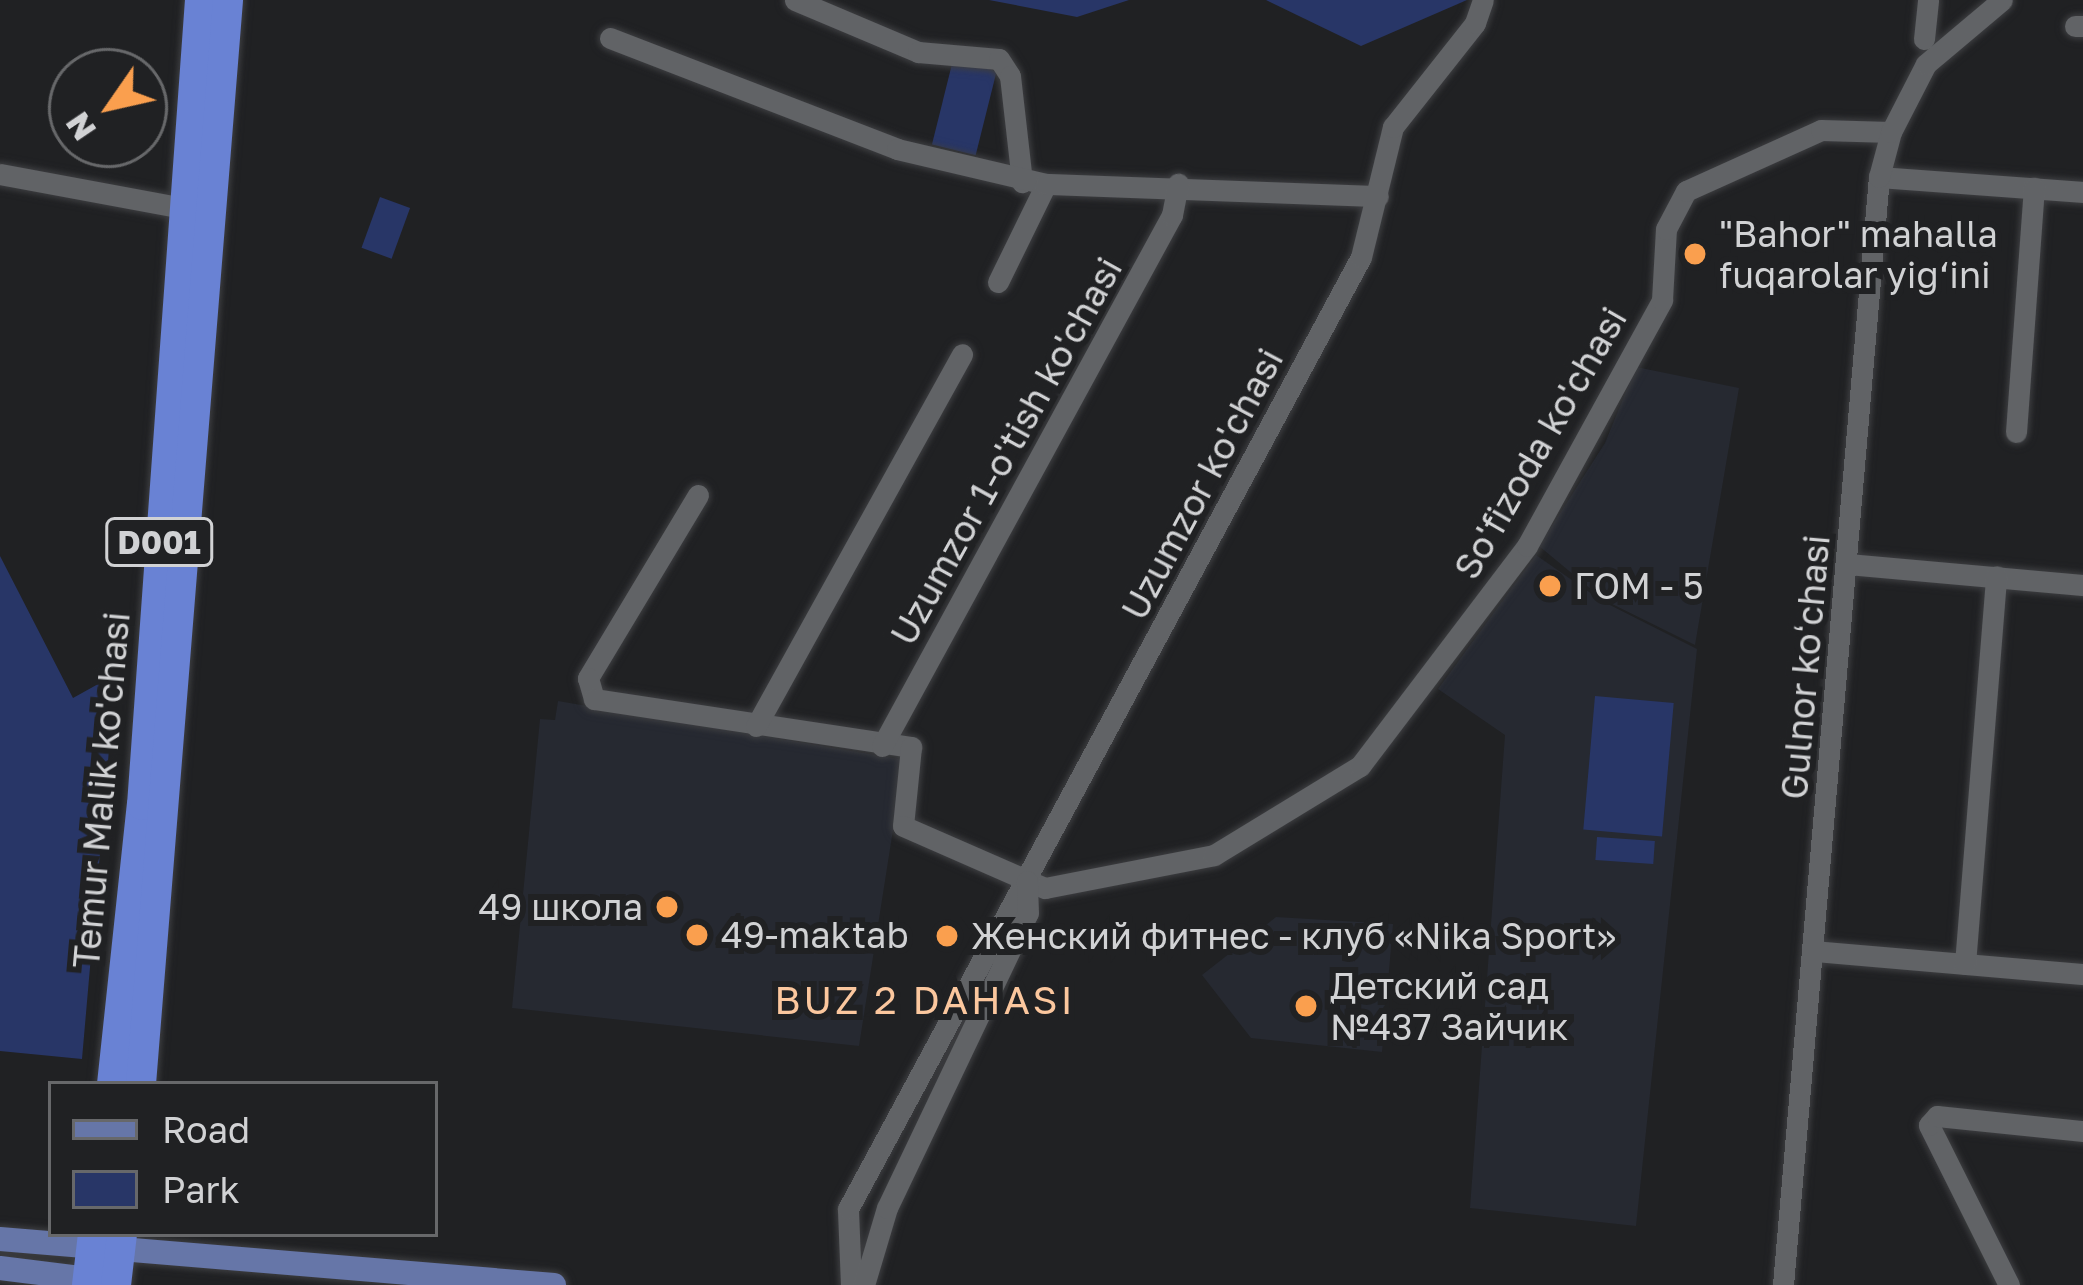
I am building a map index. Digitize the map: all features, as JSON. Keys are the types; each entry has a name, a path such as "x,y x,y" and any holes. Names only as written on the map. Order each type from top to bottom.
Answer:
{"highway":[{"name":"Temur Malik ko'chasi","path":"112,1081 142,805 200,0"},
{"name":"Temur Malik ko'chasi","path":"140,1081 228,0"}],"main road":[{"path":"0,1239 106,1265"},
{"path":"0,1268 106,1265 554,1285"}],"street":[{"path":"795,0 918,52 999,59 1010,76 1022,182"},
{"name":"Uzumzor ko'chasi","path":"851,1285 848,1209 1361,257 1404,107 1475,23 1484,0"},
{"path":"1924,39 1928,0"},
{"name":"Gulnor koʻchasi","path":"1783,1285 1879,177 1891,132 1926,64 2002,0"},
{"path":"610,38 897,148 1022,182 1178,184 1378,196"},
{"name":"So'fizoda ko'chasi","path":"1027,881 1046,888 1214,855 1360,766 1535,532 1662,300 1666,230 1686,191 1821,130 1891,132"},
{"path":"0,174 183,208"},
{"path":"1879,177 2083,192"},
{"path":"998,282 1046,184"},
{"name":"Uzumzor 1-o'tish ko'chasi","path":"882,746 1172,215 1178,184"},
{"path":"2016,432 2034,188"},
{"path":"755,726 962,354"},
{"path":"698,495 587,690 601,701 916,754 903,826 1027,881"},
{"path":"1847,564 2083,585"},
{"path":"1965,964 1996,576"},
{"name":"Uzumzor ko'chasi","path":"863,1285 887,1208 1028,913 1027,881"},
{"path":"1814,951 2083,974"},
{"path":"2009,1285 1929,1124 1937,1116 2083,1131"}],"shaded area":[{"path":"1636,367 1739,388 1695,645 1604,600 1539,546 1605,443"},
{"path":"1536,555 1602,601 1697,649 1636,1226 1470,1208 1505,735 1438,689"},
{"name":"49-maktab","path":"558,701 904,760 859,1046 512,1008 540,719 555,720"},
{"name":"Детский сад №437 Зайчик","path":"1276,917 1393,924 1382,1052 1251,1038 1202,975"}],"green space":[{"path":"989,0 1129,0 1077,17"},
{"path":"1266,0 1467,0 1361,46"},
{"path":"953,60 997,71 976,155 932,144"},
{"path":"380,197 410,208 392,259 362,248"},
{"path":"0,556 73,698 100,683 113,704 82,1059 0,1051"},
{"path":"1595,696 1674,703 1662,836 1583,829"},
{"path":"1597,837 1655,841 1653,864 1595,860"}],"place":[{"name":"\"Bahor\" mahalla fuqarolar yig‘ini","path":"1695,254"},
{"name":"ГОМ - 5","path":"1550,586"},
{"name":"49 школа","path":"667,907"},
{"name":"49-maktab","path":"697,935"},
{"name":"Женский фитнес - клуб «Nika Sport»","path":"947,936"},
{"name":"Детский сад №437 Зайчик","path":"1306,1006"}],"district":[{"name":"BUZ 2 DAHASI","path":"925,1000"}]}
